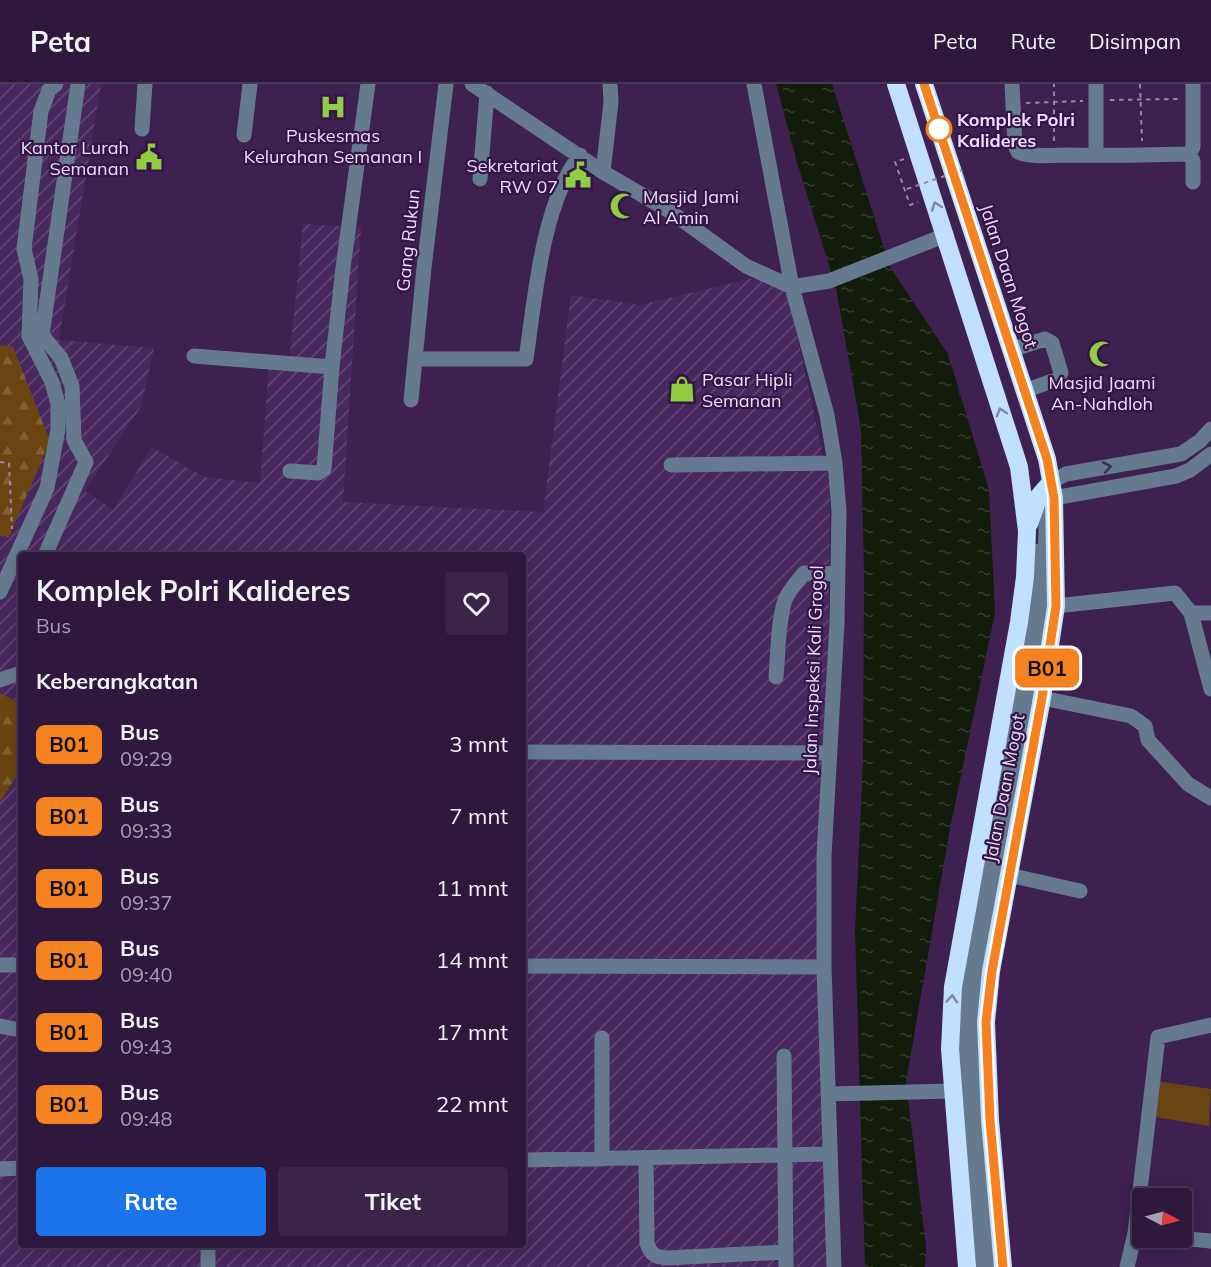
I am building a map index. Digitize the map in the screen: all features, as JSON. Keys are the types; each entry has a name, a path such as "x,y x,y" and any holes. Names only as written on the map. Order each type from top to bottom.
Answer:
{"highway":[{"name":"Jalan Daan Mogot","path":"896,84 1019,467 1036,533 1025,577 1019,622 953,987 949,1091 968,1267"},
{"name":"Jalan Daan Mogot","path":"924,84 1049,468 1056,606 1042,698 992,971 986,1022 990,1120 1003,1267"},
{"path":"1019,467 1049,489 1036,503 1036,533"}],"street":[{"path":"18,552 47,489 58,429 58,404 52,382 29,336 31,279 24,249 41,111 49,90 56,84"},
{"path":"46,552 86,462 74,440 72,386 61,358 42,335 78,84"},
{"path":"142,129 145,84"},
{"path":"244,135 250,84"},
{"path":"290,471 318,473 324,469 343,268 368,84"},
{"name":"Gang Rukun","path":"411,400 446,84"},
{"path":"472,84 603,172 671,212 746,266 792,286 829,281 946,236"},
{"path":"603,172 611,102 610,84"},
{"name":"Jalan Inspeksi Kali Grogol","path":"754,84 792,286 826,415 835,463 838,574 824,856 824,967 832,1093 829,1154 834,1267"},
{"path":"1012,84 1015,145 1018,152 1023,154 1096,156 1189,154"},
{"path":"1096,84 1096,156"},
{"path":"1189,154 1193,147 1193,92"},
{"path":"480,179 487,93"},
{"path":"1189,154 1193,161 1193,182"},
{"path":"416,359 526,360 539,270 556,197 572,165 580,155"},
{"path":"1011,350 1045,339 1052,343 1061,373 1058,379 1024,391"},
{"path":"194,356 332,367"},
{"path":"979,1267 965,1094 963,1031 971,959 1030,630 1036,518 1041,499 1066,474 1181,454 1200,441 1211,429"},
{"path":"1049,489 1176,476 1190,470 1211,454"},
{"path":"671,465 835,463"},
{"path":"1190,470 1211,469"},
{"path":"991,1267 975,1071 974,1018 982,960 1036,666 1045,595 1036,533"},
{"path":"0,592 18,553"},
{"path":"776,677 785,600 792,587 804,573 838,574"},
{"path":"1056,606 1169,592 1179,595 1191,613 1211,688"},
{"path":"1191,613 1211,613"},
{"path":"0,680 18,674"},
{"path":"1042,698 1131,716 1145,726 1148,740 1188,784 1211,798"},
{"path":"526,752 830,753"},
{"path":"1009,875 1080,891"},
{"path":"0,965 18,965"},
{"path":"526,966 824,967"},
{"path":"1143,1188 1158,1038 1211,1025"},
{"path":"0,1026 18,1029"},
{"path":"602,1038 602,1159"},
{"path":"646,1158 647,1243 649,1251 654,1255 667,1258 786,1260 784,1056"},
{"path":"832,1093 949,1091"},
{"path":"526,1160 829,1154"},
{"path":"0,1169 18,1168"},
{"path":"1192,1239 1211,1241"},
{"path":"208,1248 208,1267"},
{"path":"1127,1267 1134,1248"}],"path":[{"path":"1054,84 1054,155"},
{"path":"1140,84 1142,156"},
{"path":"1014,103 1141,100 1193,92"},
{"path":"895,162 910,205"},
{"path":"906,189 965,169"},
{"path":"0,462 9,464 13,535"}],"shaded area":[{"path":"0,84 101,84 59,340 154,348 141,407 85,491 113,510 152,447 204,477 260,483 269,364 289,364 303,224 361,227 343,502 543,512 571,295 640,305 783,271 830,487 825,1032 828,1267 0,1267 0,802 18,774 18,1248 526,1248 526,552 18,552 18,702 0,693 0,536 9,536 13,348 0,345"}],"green space":[{"path":"0,345 13,347 50,441 9,537 0,536"},
{"path":"0,693 18,702 18,774 0,802"},
{"path":"1149,1080 1211,1089 1209,1126 1144,1115"}],"water":[{"path":"776,84 832,84 890,267 948,354 989,490 995,613 950,828 906,1082 926,1246 925,1267 865,1267 855,931 863,762 864,576 861,429 836,288 796,159"}],"bus line":[{"name":"B01","path":"924,84 1047,459 1054,498 1056,606 1042,698 992,971 986,1022 990,1120 1003,1267"}],"place":[{"name":"Puskesmas Kelurahan Semanan I","path":"333,107"},
{"name":"Komplek Polri Kalideres","path":"939,129"},
{"name":"Kantor Lurah Semanan","path":"149,157"},
{"name":"Sekretariat RW 07","path":"578,175"},
{"name":"Masjid Jami Al Amin","path":"623,206"},
{"name":"Masjid Jaami An-Nahdloh","path":"1102,354"},
{"name":"Pasar Hipli Semanan","path":"682,389"}]}
